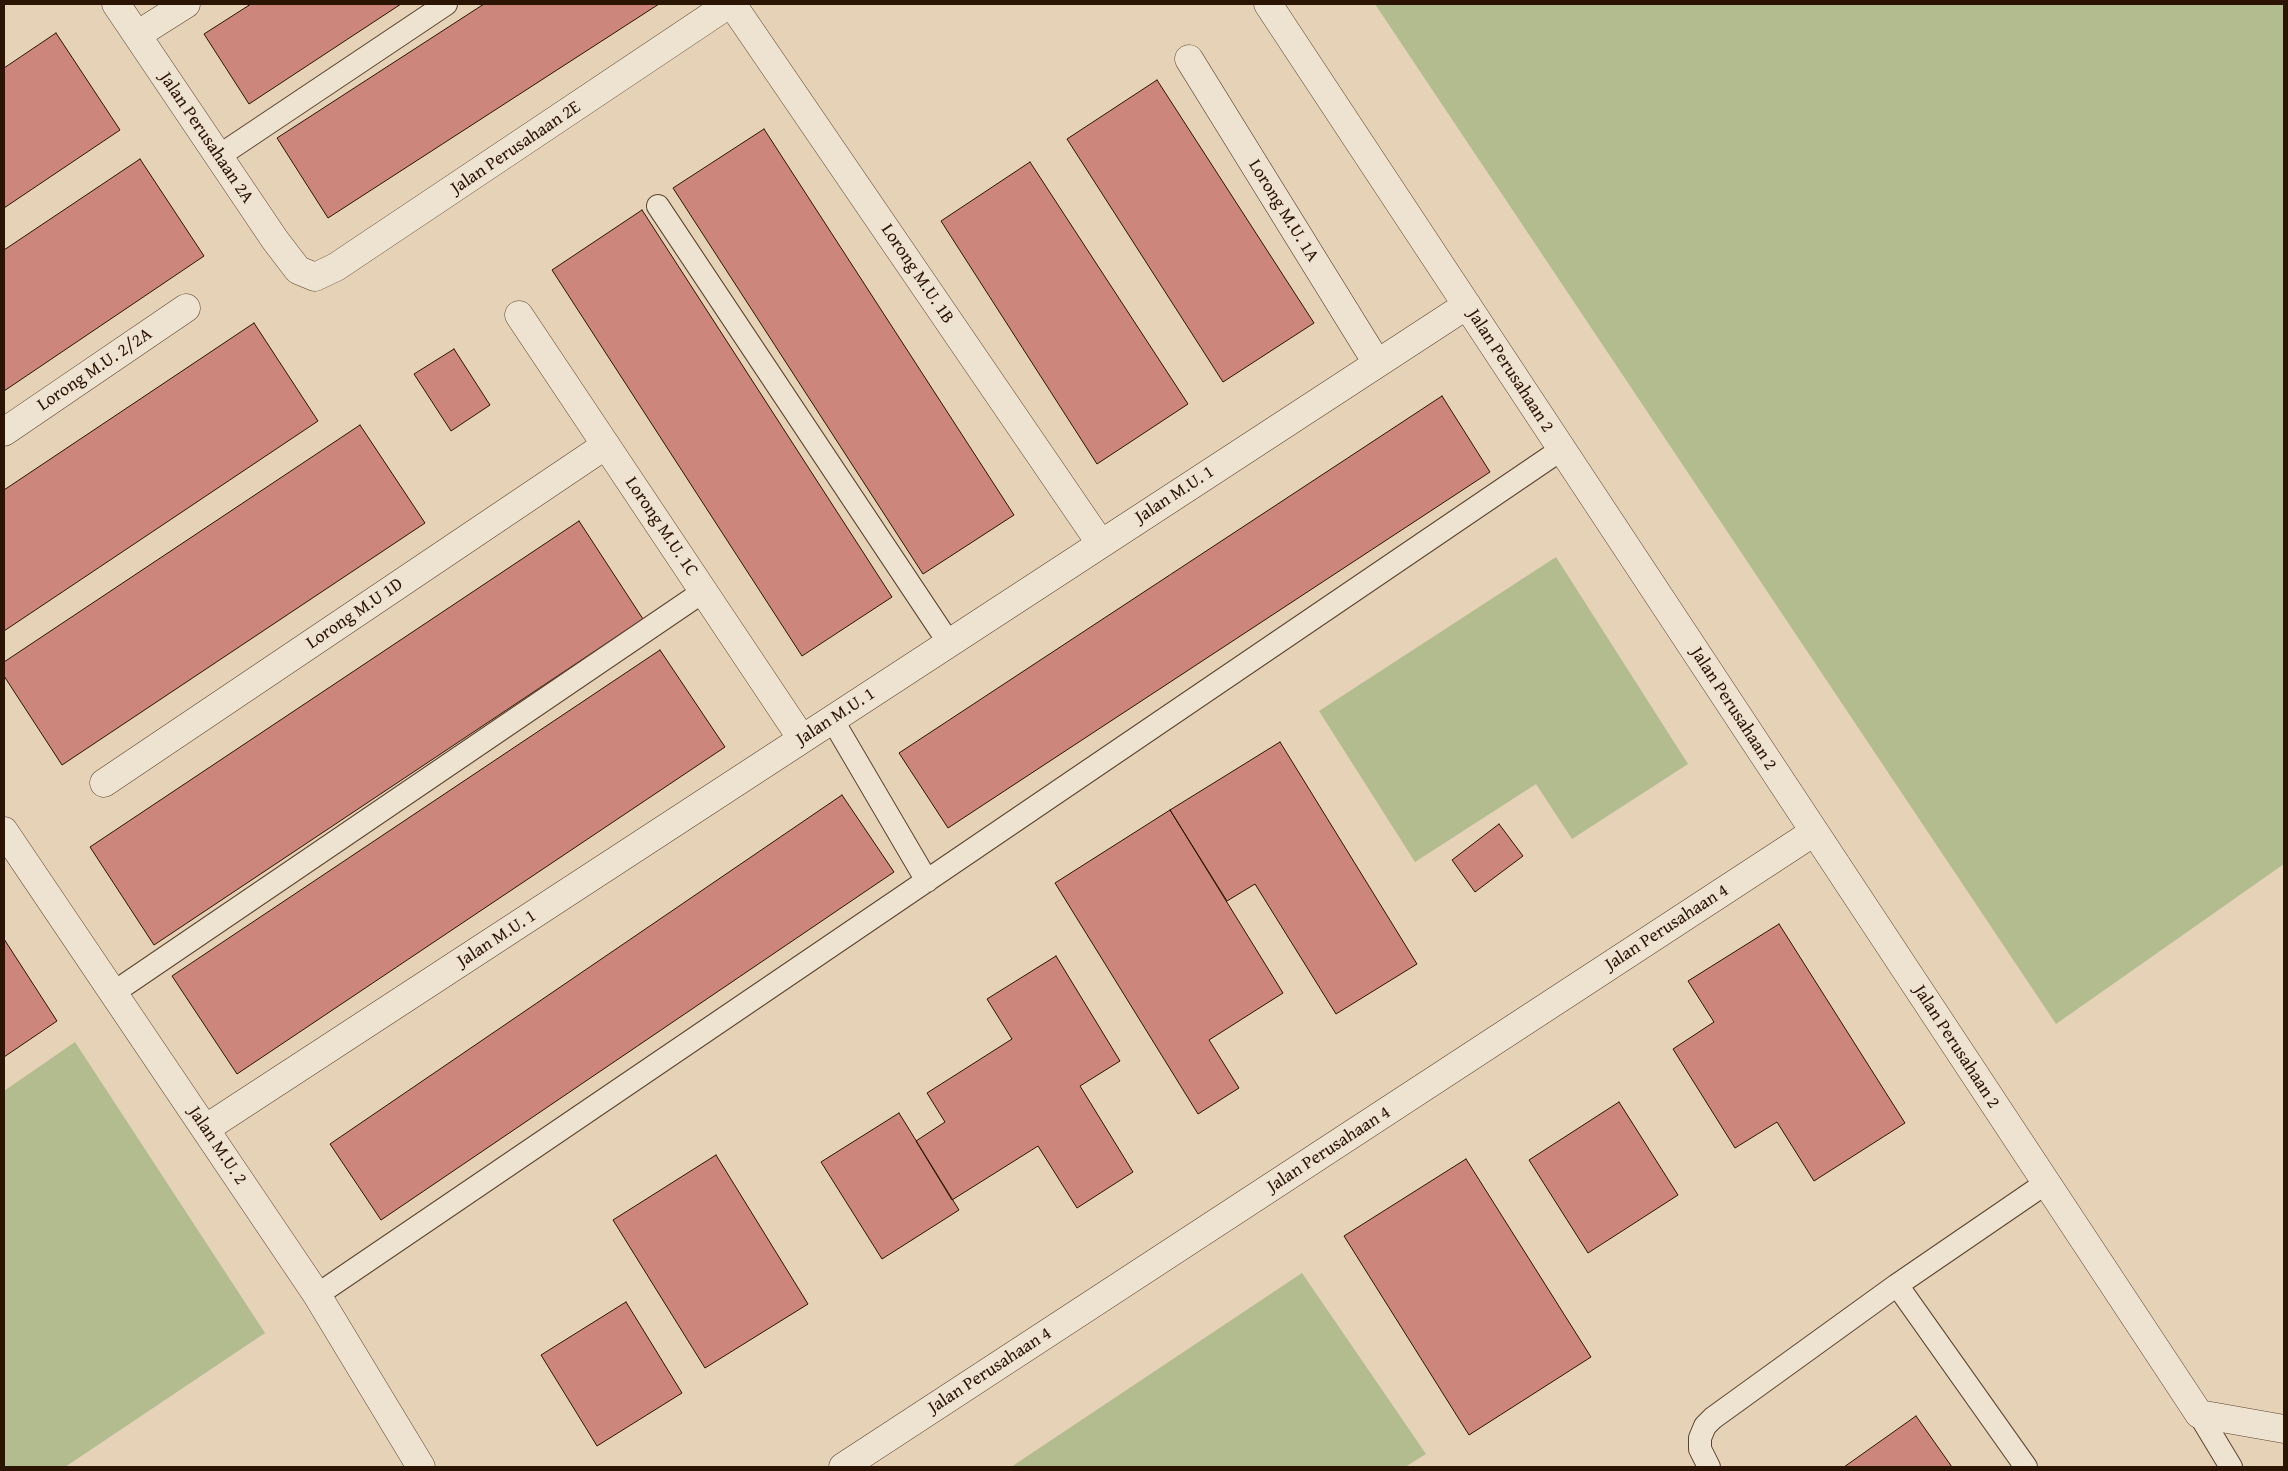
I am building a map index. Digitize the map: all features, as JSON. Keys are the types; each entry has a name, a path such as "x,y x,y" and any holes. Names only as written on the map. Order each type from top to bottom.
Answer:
{"street":[{"name":"Jalan Perusahaan 2A","path":"116,4 275,240 298,270"},
{"path":"137,35 186,4"},
{"name":"Jalan Perusahaan 2","path":"1268,4 2198,1414"},
{"name":"Jalan Perusahaan 2E","path":"298,270 315,277 336,267 717,8"},
{"name":"Lorong M.U. 1B","path":"717,8 1101,544"},
{"name":"Lorong M.U. 1A","path":"1189,59 1377,363"},
{"name":"Jalan M.U. 1","path":"205,1129 1467,305"},
{"name":"Lorong M.U. 2/2A","path":"4,432 186,308"},
{"name":"Lorong M.U. 1C","path":"519,315 802,739"},
{"name":"Lorong M.U 1D","path":"104,783 606,446"},
{"name":"Jalan Perusahaan 4","path":"843,1467 1814,832"},
{"name":"Jalan M.U. 2","path":"7,842 113,992 317,1295 421,1467"},
{"path":"2198,1414 2284,1429"}],"lane":[{"path":"219,156 446,4"},
{"path":"658,206 948,643"},
{"path":"317,1295 1562,449"},
{"path":"113,992 704,591"},
{"path":"832,719 927,881"},
{"path":"1709,1467 1700,1449 1700,1438 1705,1426 1713,1418 1897,1285 2046,1183"},
{"path":"1897,1285 2026,1467"},
{"path":"2198,1414 2231,1467"}],"green space":[{"path":"1375,4 2284,4 2284,864 2056,1024"},
{"path":"1556,557 1688,764 1572,839 1536,784 1415,862 1319,711"},
{"path":"75,1042 265,1333 65,1467 4,1467 4,1091"},
{"path":"1302,1273 1426,1454 1405,1467 1011,1467"}],"building":[{"path":"251,4 401,4 249,104 204,34"},
{"path":"484,4 659,4 328,218 277,138"},
{"path":"56,33 120,130 4,208 4,68"},
{"path":"1157,80 1314,323 1223,382 1067,139"},
{"path":"764,129 1014,515 923,574 673,188"},
{"path":"140,159 204,256 4,391 4,250"},
{"path":"1030,162 1188,404 1097,464 941,221"},
{"path":"642,210 892,597 802,656 552,270"},
{"path":"254,323 318,421 4,631 4,490"},
{"path":"454,349 490,405 451,431 414,374"},
{"path":"1442,396 1490,472 948,828 899,753"},
{"path":"360,425 425,523 62,765 4,676 4,662"},
{"path":"579,521 643,619 154,945 90,847"},
{"path":"660,650 725,747 237,1074 172,976"},
{"path":"1280,742 1417,964 1336,1014 1255,884 1227,901 1170,810"},
{"path":"842,795 894,872 381,1220 330,1144"},
{"path":"1170,810 1283,993 1209,1040 1239,1088 1198,1114 1055,883"},
{"path":"1499,824 1523,856 1475,892 1452,860"},
{"path":"1779,924 1905,1123 1814,1181 1777,1122 1735,1148 1673,1049 1714,1022 1688,981"},
{"path":"4,939 57,1021 4,1057"},
{"path":"1056,956 1120,1061 1080,1086 1133,1172 1077,1208 1038,1146 952,1200 916,1141 945,1122 927,1093 1012,1039 987,999"},
{"path":"1619,1102 1678,1195 1588,1253 1529,1160"},
{"path":"899,1113 959,1210 882,1259 821,1162"},
{"path":"716,1155 808,1304 705,1368 613,1220"},
{"path":"1466,1159 1591,1357 1469,1435 1344,1236"},
{"path":"626,1302 682,1393 597,1446 541,1355"},
{"path":"1916,1416 1952,1467 1844,1467"}]}
